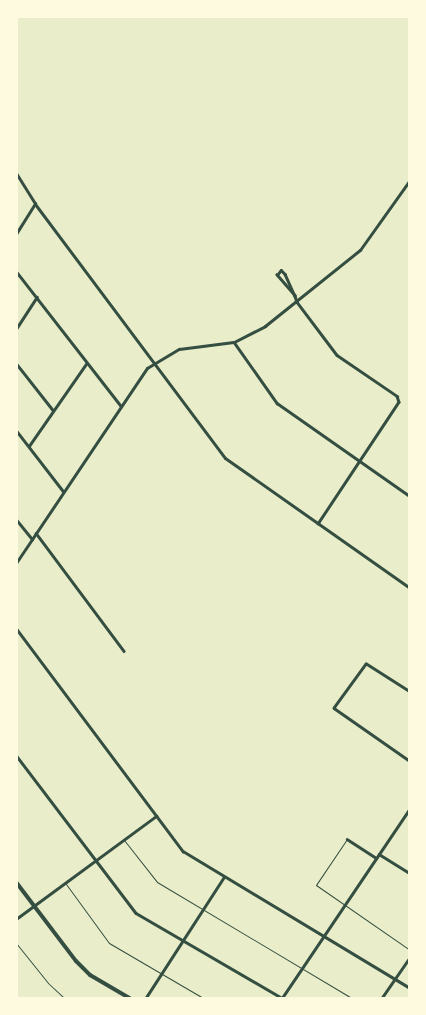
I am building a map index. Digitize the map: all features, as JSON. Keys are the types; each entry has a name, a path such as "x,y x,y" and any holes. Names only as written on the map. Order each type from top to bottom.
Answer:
{"main road":[{"path":"16,882 76,961 90,975 131,999"}],"street":[{"path":"16,174 35,204 225,458 410,588"},
{"path":"16,562 121,406 154,363 184,348 234,342 256,332 297,302 360,250 410,180"},
{"path":"16,234 35,204"},
{"path":"295,296 277,276 281,270 285,274 295,296 297,302 337,355 397,396 399,402 361,462 318,524"},
{"path":"16,271 86,364 121,406"},
{"path":"16,329 37,297"},
{"path":"234,342 277,403 410,496"},
{"path":"16,363 53,410"},
{"path":"28,446 86,364"},
{"path":"16,430 64,492"},
{"path":"16,519 32,538"},
{"path":"36,533 124,651"},
{"path":"16,628 182,851 410,988"},
{"path":"410,692 366,664 334,708 410,761"},
{"path":"16,755 136,913 282,998 410,808"},
{"path":"16,919 156,816"},
{"path":"347,839 376,858"},
{"path":"379,854 410,873"},
{"path":"145,999 224,877"},
{"path":"381,999 410,957"}],"lane":[{"path":"124,839 157,882 353,999"},
{"path":"347,839 316,885 410,950"},
{"path":"65,883 109,943 205,999"},
{"path":"16,943 48,983 66,999"}]}
